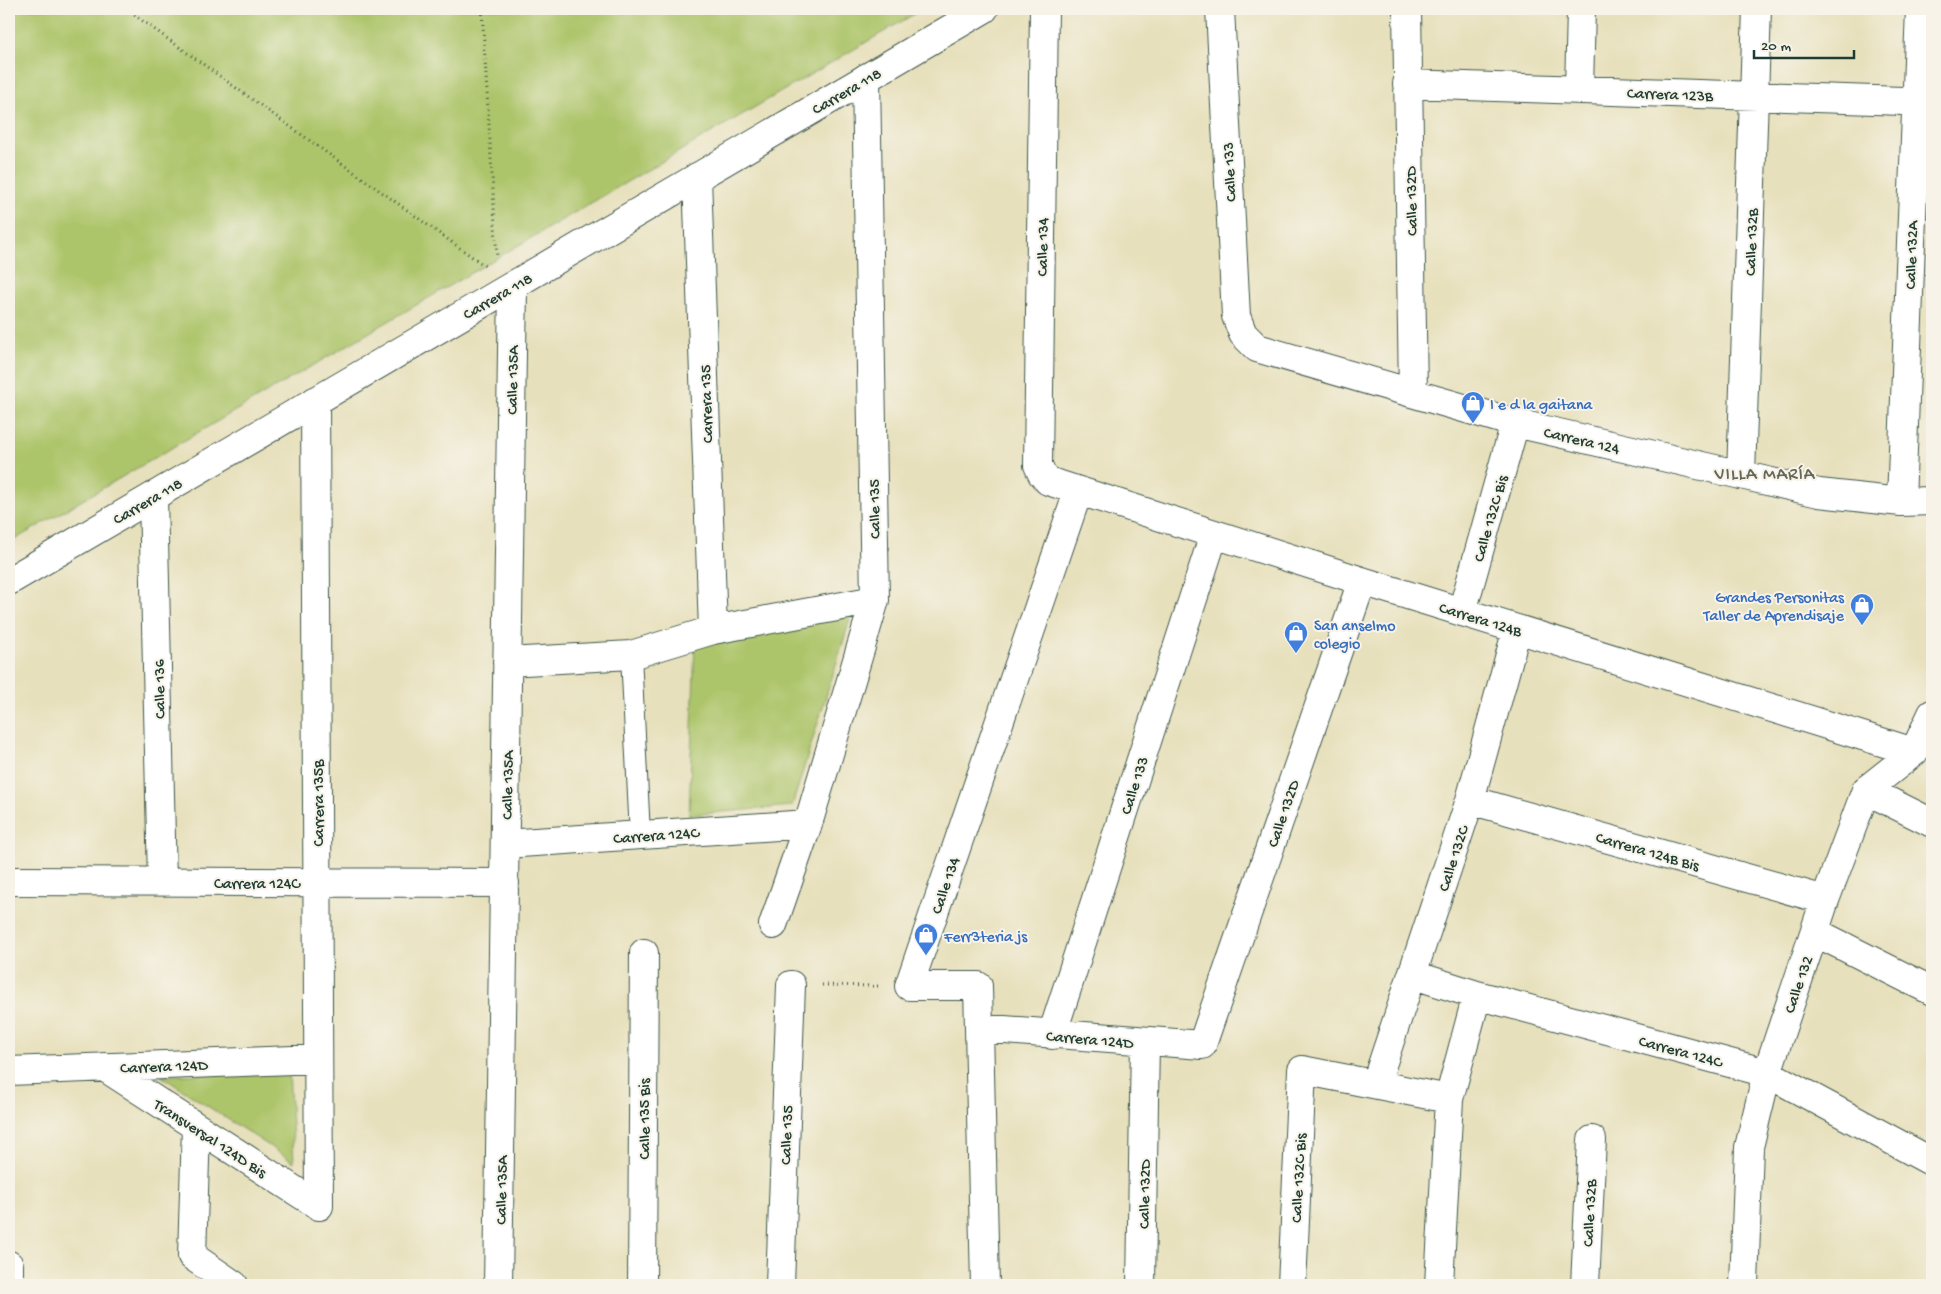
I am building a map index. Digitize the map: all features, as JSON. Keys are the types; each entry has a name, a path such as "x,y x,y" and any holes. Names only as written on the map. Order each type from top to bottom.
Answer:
{"street":[{"name":"Carrera 118","path":"9,581 315,401 506,281 697,178 984,9"},
{"name":"Calle 134","path":"1044,9 1038,465 1048,481"},
{"name":"Calle 133","path":"1220,9 1236,316 1242,334"},
{"name":"Calle 132D","path":"1407,9 1414,393"},
{"path":"1579,90 1581,9"},
{"name":"Calle 132B","path":"1741,476 1757,9"},
{"name":"Calle 132A","path":"1901,502 1924,101 1920,9"},
{"name":"Calle 135","path":"773,925 808,824 875,600 866,78"},
{"name":"Carrera 123B","path":"1407,84 1924,101"},
{"name":"Carrera 135","path":"697,178 713,630"},
{"name":"Calle 135A","path":"498,1285 507,662 506,281"},
{"name":"Carrera 124","path":"1242,334 1257,348 1515,423 1819,493 1901,502 1932,501"},
{"name":"Carrera 135B","path":"315,401 319,1206"},
{"name":"Calle 132C Bis","path":"1462,612 1515,423"},
{"name":"Carrera 124B","path":"1048,481 1362,581 1914,752"},
{"name":"Calle 134","path":"909,986 1078,492"},
{"name":"Calle 136","path":"153,497 162,882"},
{"name":"Calle 133","path":"1052,1035 1214,534"},
{"name":"Calle 132D","path":"1202,1045 1362,581"},
{"path":"507,662 631,656 713,630 875,600"},
{"name":"Calle 132C","path":"1376,1083 1414,975 1470,800 1517,629"},
{"path":"1932,714 1914,752 1866,790 1932,823"},
{"name":"Calle 132","path":"1744,1285 1749,1147 1767,1073 1866,790"},
{"name":"Carrera 124B Bis","path":"1470,800 1826,900"},
{"name":"Carrera 124C","path":"505,844 808,824"},
{"name":"Carrera 124C","path":"9,881 504,883"},
{"path":"1815,932 1932,991"},
{"name":"Calle 135 Bis","path":"642,1285 644,953"},
{"name":"Carrera 124C","path":"1414,975 1477,995 1767,1073 1932,1162"},
{"name":"Calle 135","path":"780,1285 791,985"},
{"path":"909,986 978,986 985,1285"},
{"path":"1439,1285 1449,1099 1477,995"},
{"name":"Carrera 124D","path":"979,1028 1202,1045"},
{"name":"Calle 132D","path":"1141,1285 1145,1042"},
{"name":"Carrera 124D","path":"9,1071 318,1059"},
{"name":"Transversal 124D Bis","path":"104,1067 319,1206"},
{"name":"Calle 132C Bis","path":"1292,1285 1302,1070 1376,1083"},
{"path":"1376,1083 1449,1099"},
{"path":"196,1128 192,1256 234,1285"},
{"name":"Calle 132B","path":"1585,1285 1592,1140"},
{"path":"9,1265 9,1285"}],"lane":[{"path":"631,656 640,835"}],"path":[{"path":"126,9 506,281"},
{"path":"482,9 506,281"},
{"path":"791,985 909,986"}],"green space":[{"path":"9,9 923,9 9,543"},
{"path":"853,610 792,806 689,815 695,641"},
{"path":"289,1071 294,1162 161,1076"}],"place":[{"name":"I e d la gaitana","path":"1473,424"},
{"name":"Grandes Personitas Taller de Aprendisaje","path":"1862,626"},
{"name":"San anselmo colegio","path":"1296,654"},
{"name":"Ferr3teria js","path":"926,956"}],"district":[{"name":"VILLA MARÍA","path":"1765,473"}]}
